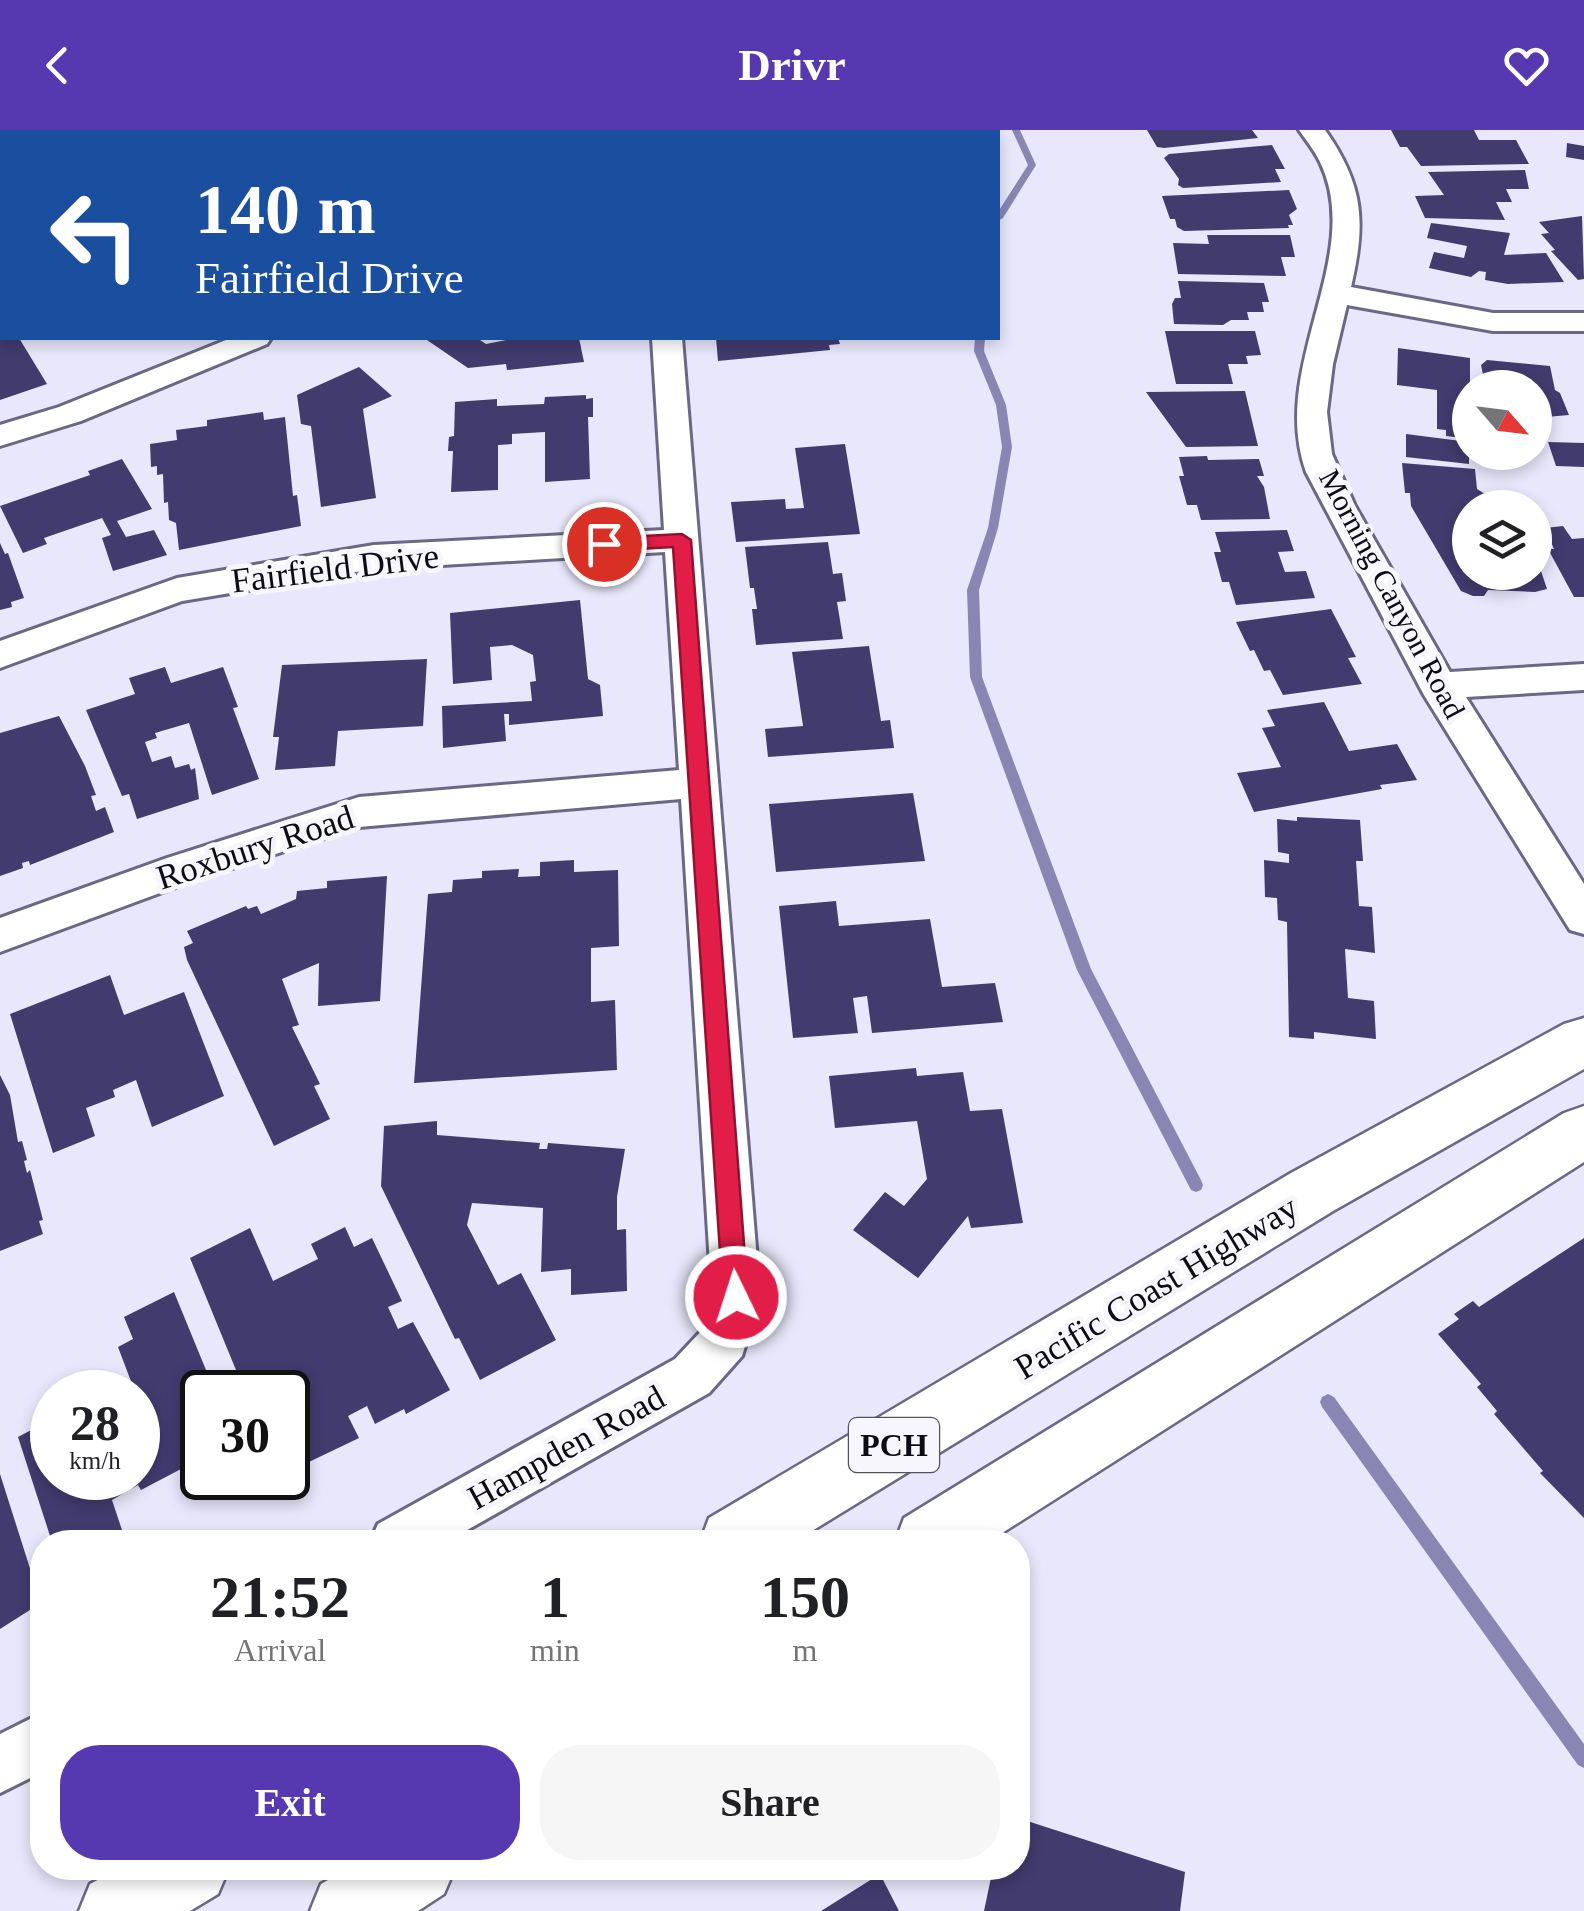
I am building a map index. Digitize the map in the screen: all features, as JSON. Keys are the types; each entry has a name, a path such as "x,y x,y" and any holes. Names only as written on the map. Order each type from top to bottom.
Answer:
{"highway":[{"name":"Pacific Coast Highway","path":"753,1530 1312,1192 1584,1041"},
{"path":"947,1530 1584,1131"},
{"path":"117,1911 171,1880"},
{"path":"348,1911 398,1880"}],"street":[{"name":"Morning Canyon Road","path":"1312,130 1324,144 1340,178 1348,218 1338,294 1314,374 1310,434 1334,495 1437,686 1584,918"},
{"path":"1338,294 1493,322 1584,322"},
{"path":"0,436 70,414 251,340"},
{"path":"667,340 699,784"},
{"name":"Fairfield Drive","path":"0,655 178,590 374,557 682,540"},
{"path":"1437,686 1584,677"},
{"name":"Roxbury Road","path":"0,935 181,869 360,812 699,784"},
{"name":"Hampden Road","path":"417,1530 692,1376 726,1340 736,1297 699,784"},
{"path":"0,1766 30,1749"}],"building":[{"path":"1147,130 1252,130 1258,138 1164,148 1157,147"},
{"path":"1391,130 1474,130 1479,140 1516,140 1529,164 1421,166 1407,147 1400,147"},
{"path":"1567,143 1584,146 1584,160 1566,157"},
{"path":"1272,145 1285,169 1275,169 1281,182 1183,188 1164,158 1169,154"},
{"path":"1525,170 1529,189 1506,189 1512,202 1496,202 1505,220 1425,218 1415,196 1444,195 1428,172"},
{"path":"1289,190 1297,209 1289,215 1293,225 1289,228 1184,231 1177,227 1175,219 1170,219 1162,196"},
{"path":"1582,216 1584,279 1578,280 1551,251 1555,250 1541,234 1549,233 1539,222"},
{"path":"1431,223 1510,233 1504,255 1546,253 1564,282 1508,284 1485,280 1486,272 1479,271 1471,277 1429,268 1434,252 1464,258 1467,246 1427,238"},
{"path":"1207,235 1290,235 1295,257 1281,257 1286,276 1178,274 1173,243 1209,244"},
{"path":"1178,281 1264,283 1269,302 1262,302 1264,312 1247,312 1249,320 1231,320 1223,325 1174,324 1172,304 1175,298 1181,298"},
{"path":"1165,331 1255,331 1261,355 1246,356 1248,364 1228,364 1233,384 1176,384"},
{"path":"0,340 20,340 47,384 0,400"},
{"path":"427,340 480,340 486,344 506,340 579,340 584,362 507,370 506,364 468,368"},
{"path":"716,340 839,340 840,344 829,345 830,350 718,361"},
{"path":"1398,348 1470,358 1470,370 1452,370 1452,437 1446,436 1446,430 1437,429 1437,390 1397,385"},
{"path":"1487,360 1550,366 1551,370 1482,370 1481,365"},
{"path":"359,367 392,396 363,409 376,498 321,507 311,426 301,424 297,395"},
{"path":"1552,376 1555,390 1569,415 1552,416"},
{"path":"1245,391 1258,446 1186,447 1146,392"},
{"path":"586,395 586,399 593,398 593,417 588,417 590,479 545,482 545,432 512,434 512,444 498,445 498,490 451,492 453,451 448,451 449,437 454,436 455,402 497,399 497,406 544,404 545,397"},
{"path":"263,412 264,420 285,417 293,496 297,495 301,526 179,550 176,523 169,520 168,502 164,503 163,474 157,475 157,466 151,467 150,444 177,440 176,430 207,426 207,420"},
{"path":"1406,434 1452,440 1452,462 1406,457"},
{"path":"1552,442 1584,443 1584,467 1556,466"},
{"path":"845,444 860,534 736,542 731,502 785,499 786,509 804,508 795,448"},
{"path":"1207,456 1208,460 1259,459 1264,476 1257,476 1264,487 1270,519 1201,520 1197,505 1187,505 1179,476 1184,476 1179,457"},
{"path":"122,459 152,509 117,521 126,537 154,530 167,555 113,571 102,538 111,535 102,518 44,538 47,544 23,553 0,506 90,475 88,471"},
{"path":"1402,463 1475,470 1479,490 1452,490 1452,576 1411,506 1410,493 1405,493"},
{"path":"1563,526 1572,539 1584,538 1584,597 1574,597 1552,556 1552,527"},
{"path":"1287,530 1294,551 1278,552 1285,572 1306,571 1315,598 1236,605 1229,582 1222,582 1214,552 1221,552 1215,532"},
{"path":"828,542 833,574 842,573 846,601 837,602 843,639 756,645 752,609 757,609 745,547"},
{"path":"0,543 8,553 24,598 0,610"},
{"path":"1460,590 1488,590 1484,596"},
{"path":"580,600 588,679 600,685 603,716 509,725 509,714 504,714 506,741 443,748 442,706 532,701 530,682 536,681 533,655 512,645 490,647 492,680 453,684 450,613"},
{"path":"1331,609 1356,657 1348,658 1362,684 1283,695 1270,670 1264,671 1254,650 1250,651 1236,622"},
{"path":"869,646 881,721 890,720 894,748 768,757 765,729 803,726 792,652"},
{"path":"427,659 423,726 338,731 335,766 275,770 279,737 273,737 282,665"},
{"path":"165,667 171,683 223,667 238,707 233,708 259,779 212,795 189,723 155,733 157,738 145,742 152,762 171,756 175,768 189,764 191,770 195,768 199,799 137,819 129,794 122,796 86,710 135,694 129,678"},
{"path":"1324,702 1349,751 1397,744 1417,780 1254,812 1237,773 1281,767 1262,728 1275,726 1267,710"},
{"path":"59,716 85,766 96,795 91,796 96,811 105,807 114,832 30,865 29,861 22,863 23,868 0,876 0,733"},
{"path":"913,793 925,861 776,872 769,804"},
{"path":"1297,817 1360,820 1363,861 1356,861 1359,906 1372,907 1375,953 1345,949 1348,998 1374,1001 1376,1039 1314,1032 1314,1039 1289,1037 1287,922 1278,920 1277,898 1265,897 1264,860 1289,863 1289,854 1278,852 1277,819 1297,821"},
{"path":"574,860 574,872 618,870 619,946 591,948 591,1002 615,1000 617,1070 414,1083 428,894 452,892 453,880 482,878 482,871 519,869 518,877 540,876 540,862"},
{"path":"387,876 380,1001 318,1006 319,963 282,979 299,1025 292,1027 320,1084 314,1086 330,1119 274,1146 187,960 184,947 193,943 187,931 246,906 257,906 261,914 296,899 297,891 327,888 327,881"},
{"path":"836,901 839,926 930,919 942,987 995,983 1003,1022 872,1033 867,996 853,998 858,1033 793,1038 779,906"},
{"path":"110,975 124,1015 184,992 224,1096 152,1127 136,1080 113,1090 115,1097 86,1108 95,1136 53,1153 10,1014"},
{"path":"916,1068 917,1076 963,1072 970,1111 1002,1109 1023,1223 971,1228 968,1216 918,1278 853,1230 885,1192 904,1206 927,1179 917,1121 835,1128 829,1076"},
{"path":"0,1075 10,1095 18,1142 22,1141 27,1173 30,1170 43,1220 39,1221 43,1234 0,1251"},
{"path":"437,1121 437,1135 540,1143 539,1149 547,1149 548,1143 625,1149 617,1197 617,1230 626,1229 627,1291 571,1295 571,1269 541,1272 543,1208 472,1203 467,1225 498,1285 521,1273 556,1340 480,1380 459,1338 455,1339 381,1186 384,1126"},
{"path":"345,1227 354,1247 372,1238 402,1301 388,1307 398,1329 413,1322 450,1390 406,1414 404,1409 375,1424 367,1406 348,1416 359,1438 310,1461 310,1370 236,1370 190,1258 250,1228 273,1281 318,1259 311,1244"},
{"path":"1584,1238 1584,1518 1540,1473 1543,1471 1494,1414 1497,1411 1477,1387 1481,1384 1438,1334 1459,1319 1454,1314 1473,1301 1479,1307"},
{"path":"174,1292 206,1370 180,1370 180,1470 160,1480 160,1370 127,1370 118,1347 133,1339 124,1317"},
{"path":"30,1431 30,1474 18,1437"},
{"path":"0,1474 30,1568 30,1610 0,1629"},
{"path":"38,1500 112,1500 122,1530 48,1530"},
{"path":"1030,1822 1185,1872 1180,1911 984,1911 990,1880 1030,1880"},
{"path":"870,1880 883,1880 899,1911 821,1911"}],"waterway":[{"path":"1000,215 1032,165 1016,130"},
{"path":"980,340 979,351 1001,405 1007,447 993,528 973,590 976,677 1084,970 1196,1185"},
{"path":"1328,1402 1584,1759"}],"route":[{"path":"604,544 682,540 736,1297"}]}
